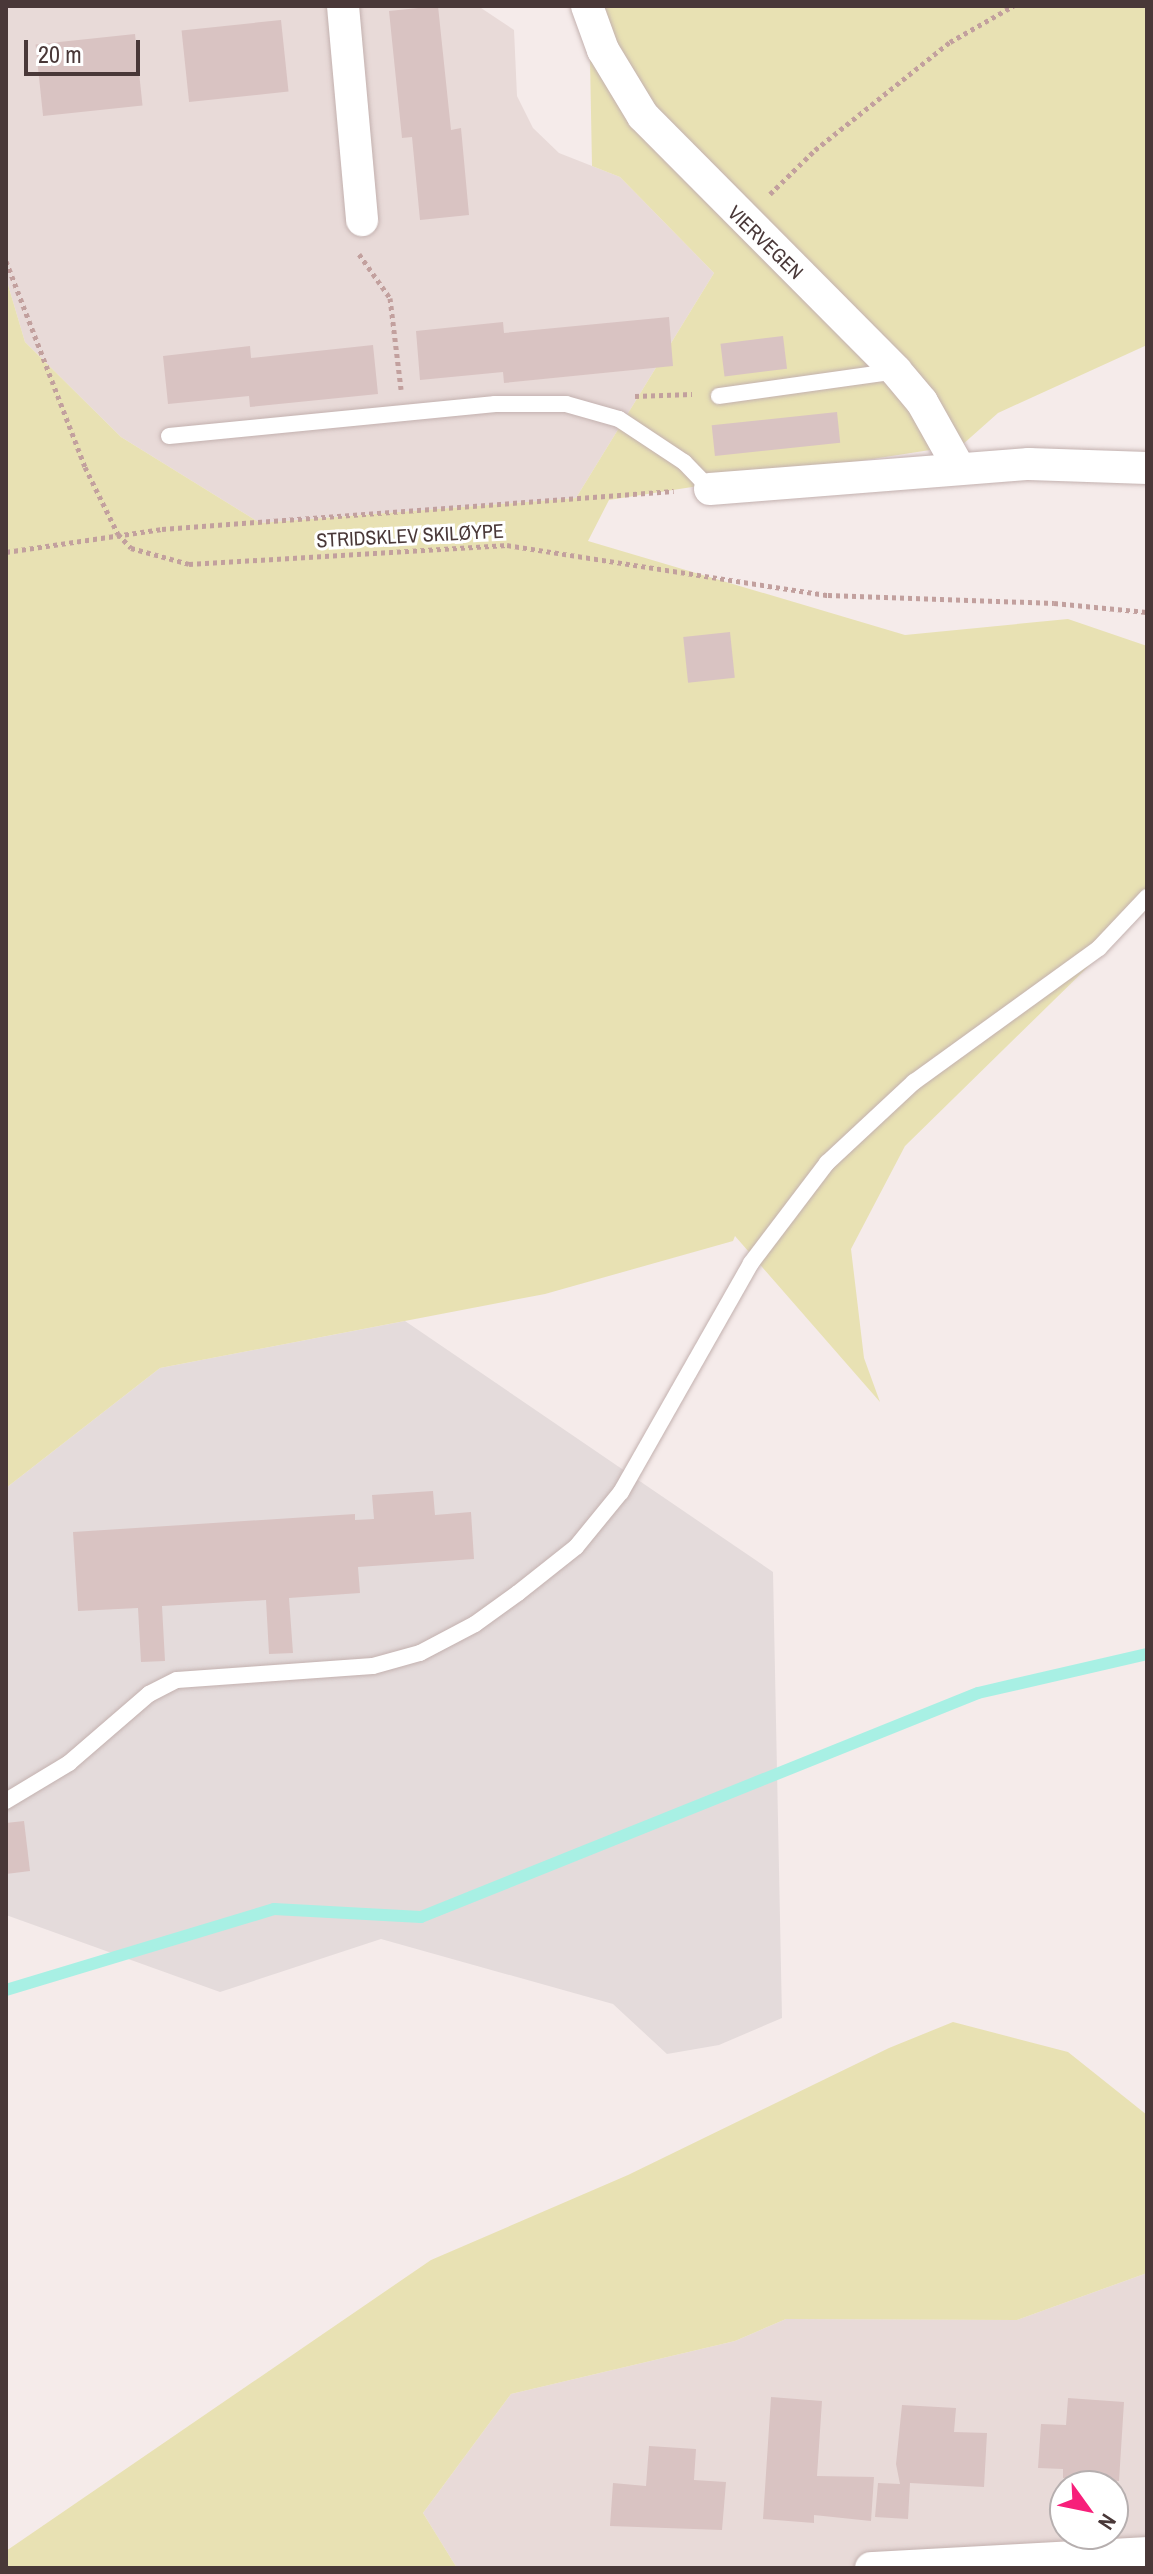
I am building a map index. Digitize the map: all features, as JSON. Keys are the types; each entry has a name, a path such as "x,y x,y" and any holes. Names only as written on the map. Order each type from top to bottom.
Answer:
{"street":[{"path":"343,6 362,220"},
{"name":"VIERVEGEN","path":"587,6 603,50 643,116 896,371 922,402 959,468"},
{"path":"710,489 1029,464 1147,468"},
{"path":"871,2568 1147,2553"}],"lane":[{"path":"719,396 896,371"},
{"path":"169,436 495,404 595,408 684,462 710,489"},
{"path":"6,1801 69,1763 149,1694 177,1680 373,1666 420,1653 475,1624 530,1584 576,1547 621,1492 751,1263 827,1163 914,1082 1099,948 1147,897"}],"path":[{"path":"744,220 815,150 938,52 1013,6"},
{"path":"362,220 354,240 362,263 390,298 404,414"},
{"path":"6,261 85,467 118,534"},
{"path":"595,408 647,392 719,396"},
{"path":"6,552 118,534 710,489"},
{"name":"STRIDSKLEV SKILØYPE","path":"118,534 131,548 189,564 507,545 828,595 1054,603 1147,612"}],"shaded area":[{"path":"6,6 478,6 514,30 517,96 533,128 559,153 620,177 714,273 576,498 260,523 121,437 25,342 6,278"},
{"path":"589,6 1147,6 1147,345 998,413 962,445 609,500 588,541 905,635 1068,619 1147,646 1147,909 905,1146 851,1249 864,1358 880,1402 735,1236 733,1241 545,1294 160,1368 6,1488 6,278 25,342 121,437 260,523 576,498 714,273 620,177 592,166"},
{"path":"405,1321 773,1572 782,2018 719,2045 667,2054 613,2004 381,1939 220,1992 6,1915 6,1488 160,1368"},
{"path":"953,2022 1068,2052 1147,2115 1147,2273 1017,2320 786,2319 735,2341 511,2394 423,2513 457,2568 6,2568 6,2551 431,2260 628,2175 889,2048"},
{"path":"1147,2273 1147,2568 457,2568 423,2513 511,2394 735,2341 786,2319 1017,2320"}],"building":[{"path":"438,6 451,130 461,128 469,215 420,220 412,137 402,138 389,11"},
{"path":"281,20 289,92 189,102 182,30"},
{"path":"135,34 143,106 43,116 36,44"},
{"path":"669,317 673,366 504,383 503,372 420,380 416,331 503,322 504,333"},
{"path":"783,336 787,369 724,376 720,344"},
{"path":"373,345 378,394 250,407 249,396 168,404 163,356 250,346 251,358"},
{"path":"837,412 840,443 715,456 712,425"},
{"path":"730,632 735,678 688,683 683,637"},
{"path":"433,1491 435,1515 471,1512 474,1559 358,1567 360,1593 289,1598 293,1653 269,1654 266,1600 162,1606 165,1661 141,1662 138,1608 78,1611 73,1532 355,1514 355,1520 374,1519 372,1495"},
{"path":"24,1821 30,1871 6,1874 6,1823"},
{"path":"771,2397 822,2401 817,2476 874,2477 871,2521 814,2515 814,2523 763,2519"},
{"path":"1068,2398 1124,2402 1120,2470 1038,2468 1041,2424 1066,2425"},
{"path":"902,2405 956,2408 954,2432 987,2433 984,2487 910,2483 908,2519 875,2517 878,2483 900,2484 896,2464"},
{"path":"649,2446 696,2449 694,2480 726,2482 722,2530 610,2526 613,2483 646,2486"}],"waterway":[{"path":"6,1990 274,1909 421,1917 978,1693 1147,1654"}]}
